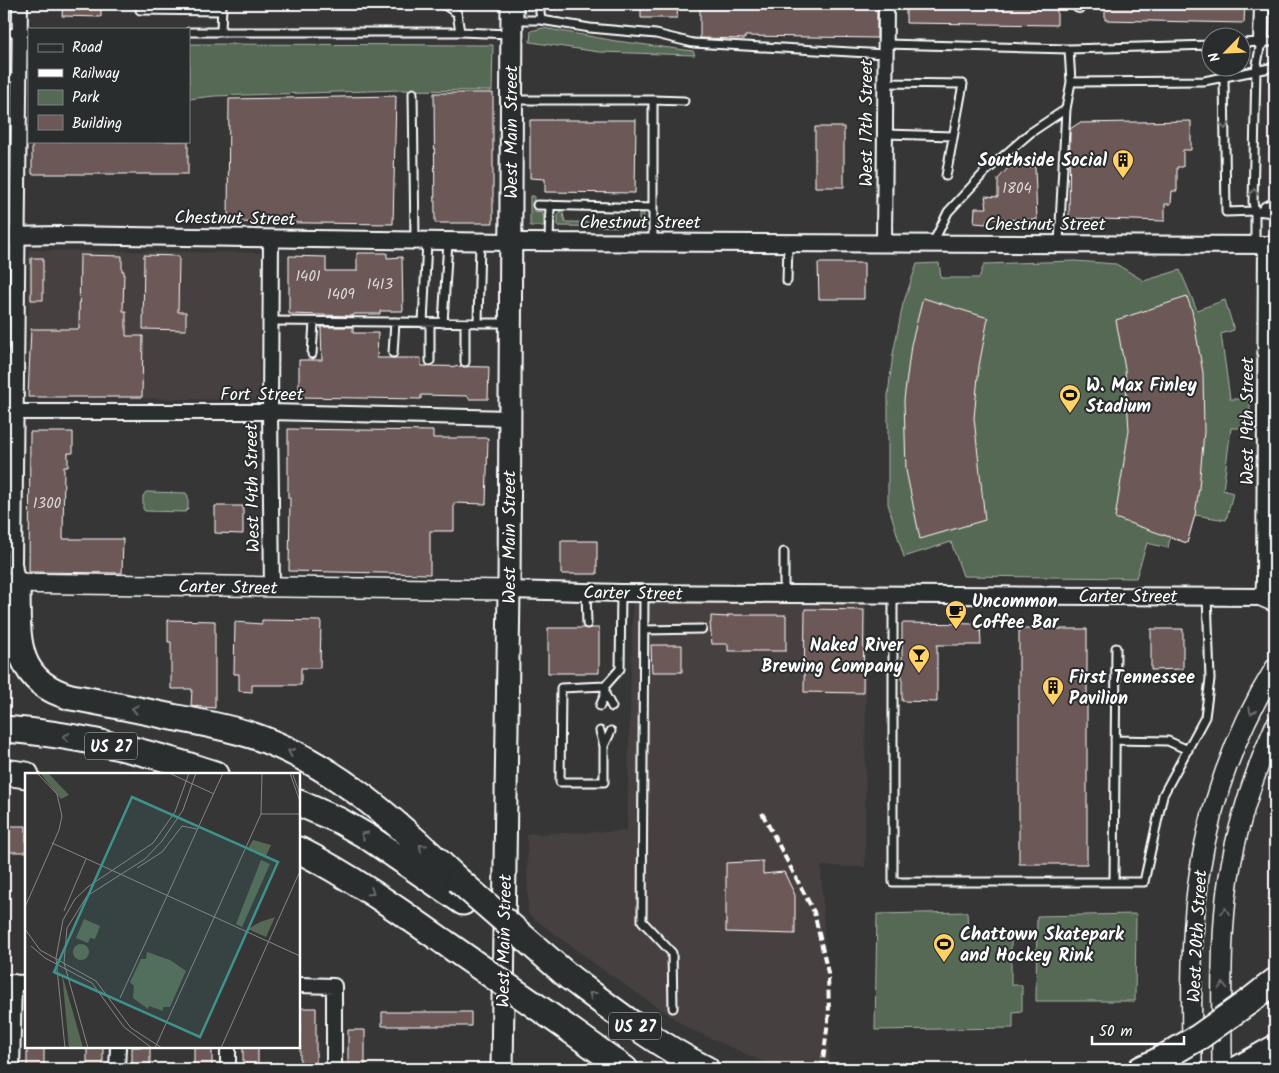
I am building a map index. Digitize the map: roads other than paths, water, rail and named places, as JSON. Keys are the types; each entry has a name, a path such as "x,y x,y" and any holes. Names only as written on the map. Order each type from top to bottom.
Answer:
{"highway":[{"path":"10,584 20,654 29,670 43,685 71,697 212,724 254,736 301,757 345,784 375,806 461,891"},
{"name":"US 27","path":"4,729 98,743 213,773"},
{"path":"4,772 25,775"},
{"name":"US 27","path":"300,804 347,825 461,891 569,977 652,1039 706,1069"},
{"name":"US 27","path":"300,851 366,888 625,1069"},
{"path":"1148,1066 1199,1037 1275,981"}],"main road":[{"name":"West Main Street","path":"502,1069 509,590 512,19"},
{"name":"Carter Street","path":"10,584 509,590"},
{"name":"West 20th Street","path":"1192,1069 1193,940 1198,879 1204,849 1219,790 1230,760 1256,702 1275,668"},
{"name":"West 20th Street","path":"1222,1069 1224,928 1231,866 1245,805 1275,726"}],"street":[{"path":"10,584 14,563 15,412 10,236 24,32 20,4"},
{"name":"West 17th Street","path":"884,243 886,4"},
{"path":"1262,4 1268,42"},
{"name":"Chestnut Street","path":"10,236 62,235 510,242 1266,245"},
{"name":"West 14th Street","path":"271,238 272,588"},
{"name":"West 19th Street","path":"1266,245 1264,581 1271,598"},
{"name":"Fort Street","path":"15,412 270,412 510,418"},
{"name":"Carter Street","path":"509,590 621,593 1207,596 1271,598"},
{"path":"12,1069 15,982"},
{"path":"300,985 334,986 334,1069"},
{"path":"117,1069 118,1048"},
{"path":"228,1048 228,1069"}],"lane":[{"path":"443,4 456,13 460,32"},
{"path":"539,4 541,20"},
{"path":"140,10 222,7 221,32"},
{"path":"190,32 460,32 512,19 541,20 590,28 656,34 693,43 885,49 1202,45"},
{"path":"4,33 24,32"},
{"path":"1252,43 1268,42 1256,70 1253,202 1258,211 1266,245"},
{"path":"1059,244 1066,109 1071,82 1070,48"},
{"path":"1252,71 1275,67"},
{"path":"4,78 20,78"},
{"path":"1071,82 1204,81 1224,78 1226,212 1258,211 1268,214 1275,212"},
{"path":"885,83 963,84 946,176"},
{"path":"413,93 426,323 430,361"},
{"path":"511,100 684,101"},
{"path":"653,100 653,242"},
{"path":"933,244 948,212 985,172 1030,133 1066,109"},
{"path":"885,134 953,136"},
{"path":"1258,211 1275,202"},
{"path":"537,205 653,208"},
{"path":"549,242 550,206"},
{"path":"443,322 448,241"},
{"path":"478,323 480,241"},
{"path":"788,243 788,281"},
{"path":"271,321 510,323"},
{"path":"312,354 314,322"},
{"path":"393,354 395,322"},
{"path":"465,323 465,362"},
{"path":"784,552 784,594"},
{"path":"586,592 587,624"},
{"path":"600,706 605,694 605,686 620,669 621,593"},
{"path":"644,593 642,921 672,953 673,1008"},
{"path":"893,594 893,882 1144,882 1163,795 1205,717 1210,680 1207,596"},
{"path":"644,630 702,629"},
{"path":"1114,882 1116,648"},
{"path":"600,731 604,746 604,782 560,782 561,688 605,686"},
{"path":"605,694 612,707"},
{"path":"604,746 612,731"},
{"path":"1115,740 1168,741 1188,750"}],"railway":[{"path":"762,813 814,912 828,973 829,1013 822,1069"}],"place":[{"name":"Southside Social","path":"1123,179"},
{"name":"W. Max Finley Stadium","path":"1070,414"},
{"name":"Uncommon Coffee Bar","path":"956,630"},
{"name":"Naked River Brewing Company","path":"919,674"},
{"name":"First Tennessee Pavilion","path":"1053,706"},
{"name":"Chattown Skatepark and Hockey Rink","path":"944,963"}]}
